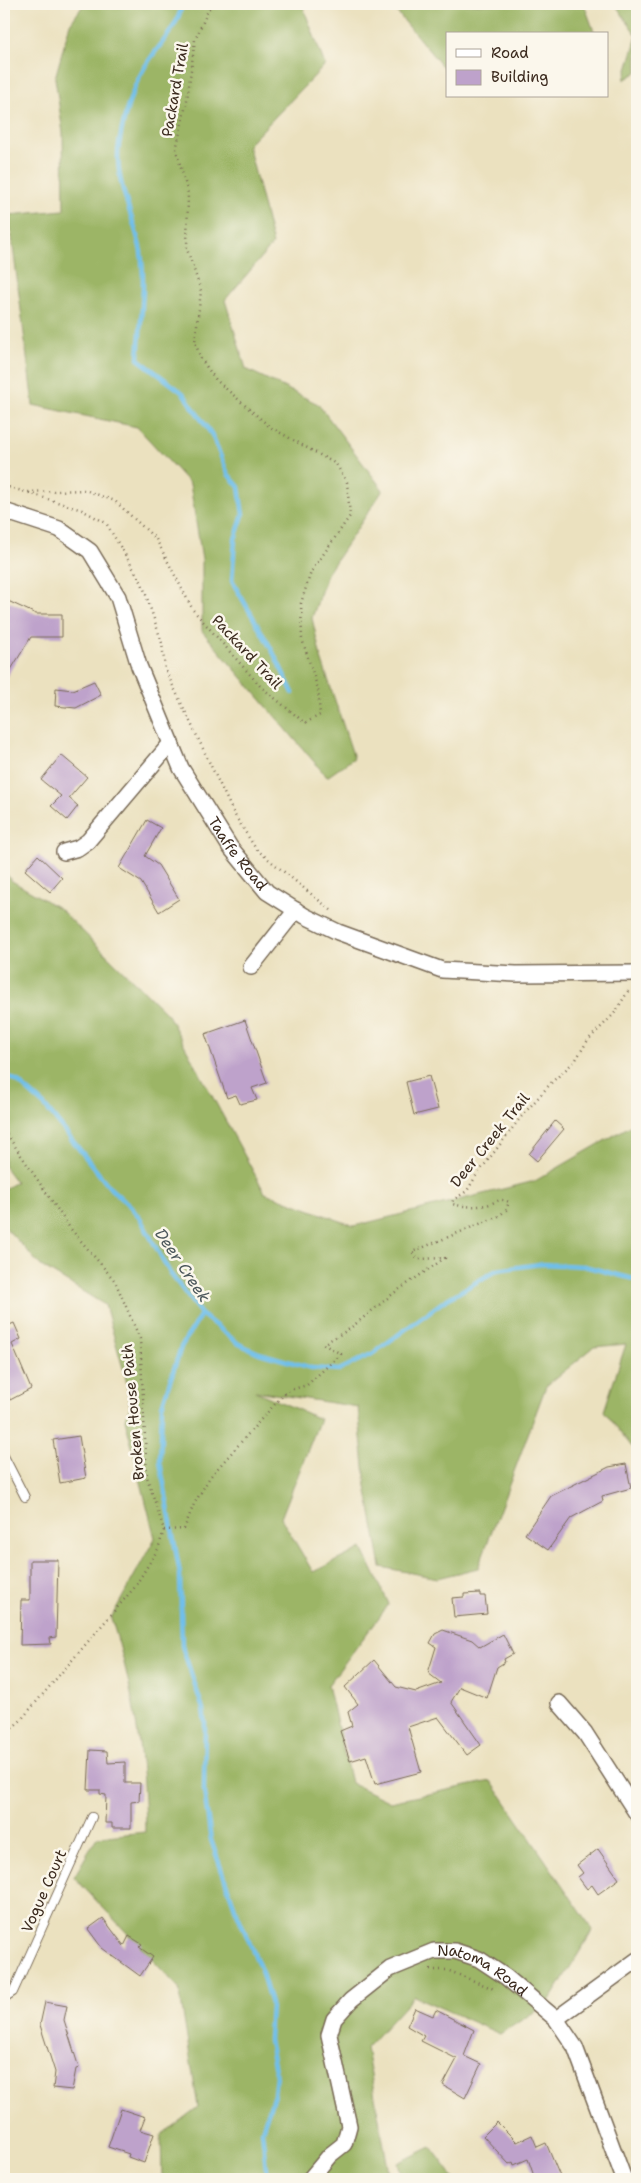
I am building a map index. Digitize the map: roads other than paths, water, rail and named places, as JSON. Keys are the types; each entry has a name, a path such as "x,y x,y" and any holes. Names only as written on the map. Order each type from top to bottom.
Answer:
{"street":[{"name":"Taaffe Road","path":"4,511 59,529 90,551 118,596 140,666 181,768 230,847 267,892 296,910 364,943 442,970 635,977"},
{"path":"64,852 78,848 88,841 171,743"},
{"path":"251,967 296,910"},
{"path":"559,1703 585,1733 637,1814"},
{"name":"Natoma Road","path":"310,2179 330,2155 344,2144 350,2126 330,2035 334,2019 351,2000 390,1970 421,1954 434,1951 455,1951 479,1959 506,1977 556,2020 575,2047 624,2179"},
{"path":"556,2020 637,1960"},
{"path":"629,2179 637,2174"}],"lane":[{"path":"4,1456 25,1497"},
{"name":"Vogue Court","path":"4,1998 14,1992 92,1817"}],"waterway":[{"path":"182,4 174,26 144,68 134,89 119,144 119,171 141,252 143,292 138,359 183,393 212,435 228,474 239,487 243,515 235,539 232,581 272,650 293,693"},
{"name":"Deer Creek","path":"4,1074 17,1081 44,1105 111,1189 131,1207 141,1220 170,1273 201,1314 239,1344 259,1353 312,1368 339,1370 372,1354 444,1301 497,1270 540,1264 584,1266 637,1280"},
{"path":"201,1314 181,1347 162,1406 160,1462 180,1574 182,1646 203,1709 205,1724 204,1791 211,1840 235,1908 261,1970 271,2004 269,2040 276,2075 274,2095 262,2130 267,2179"}]}
